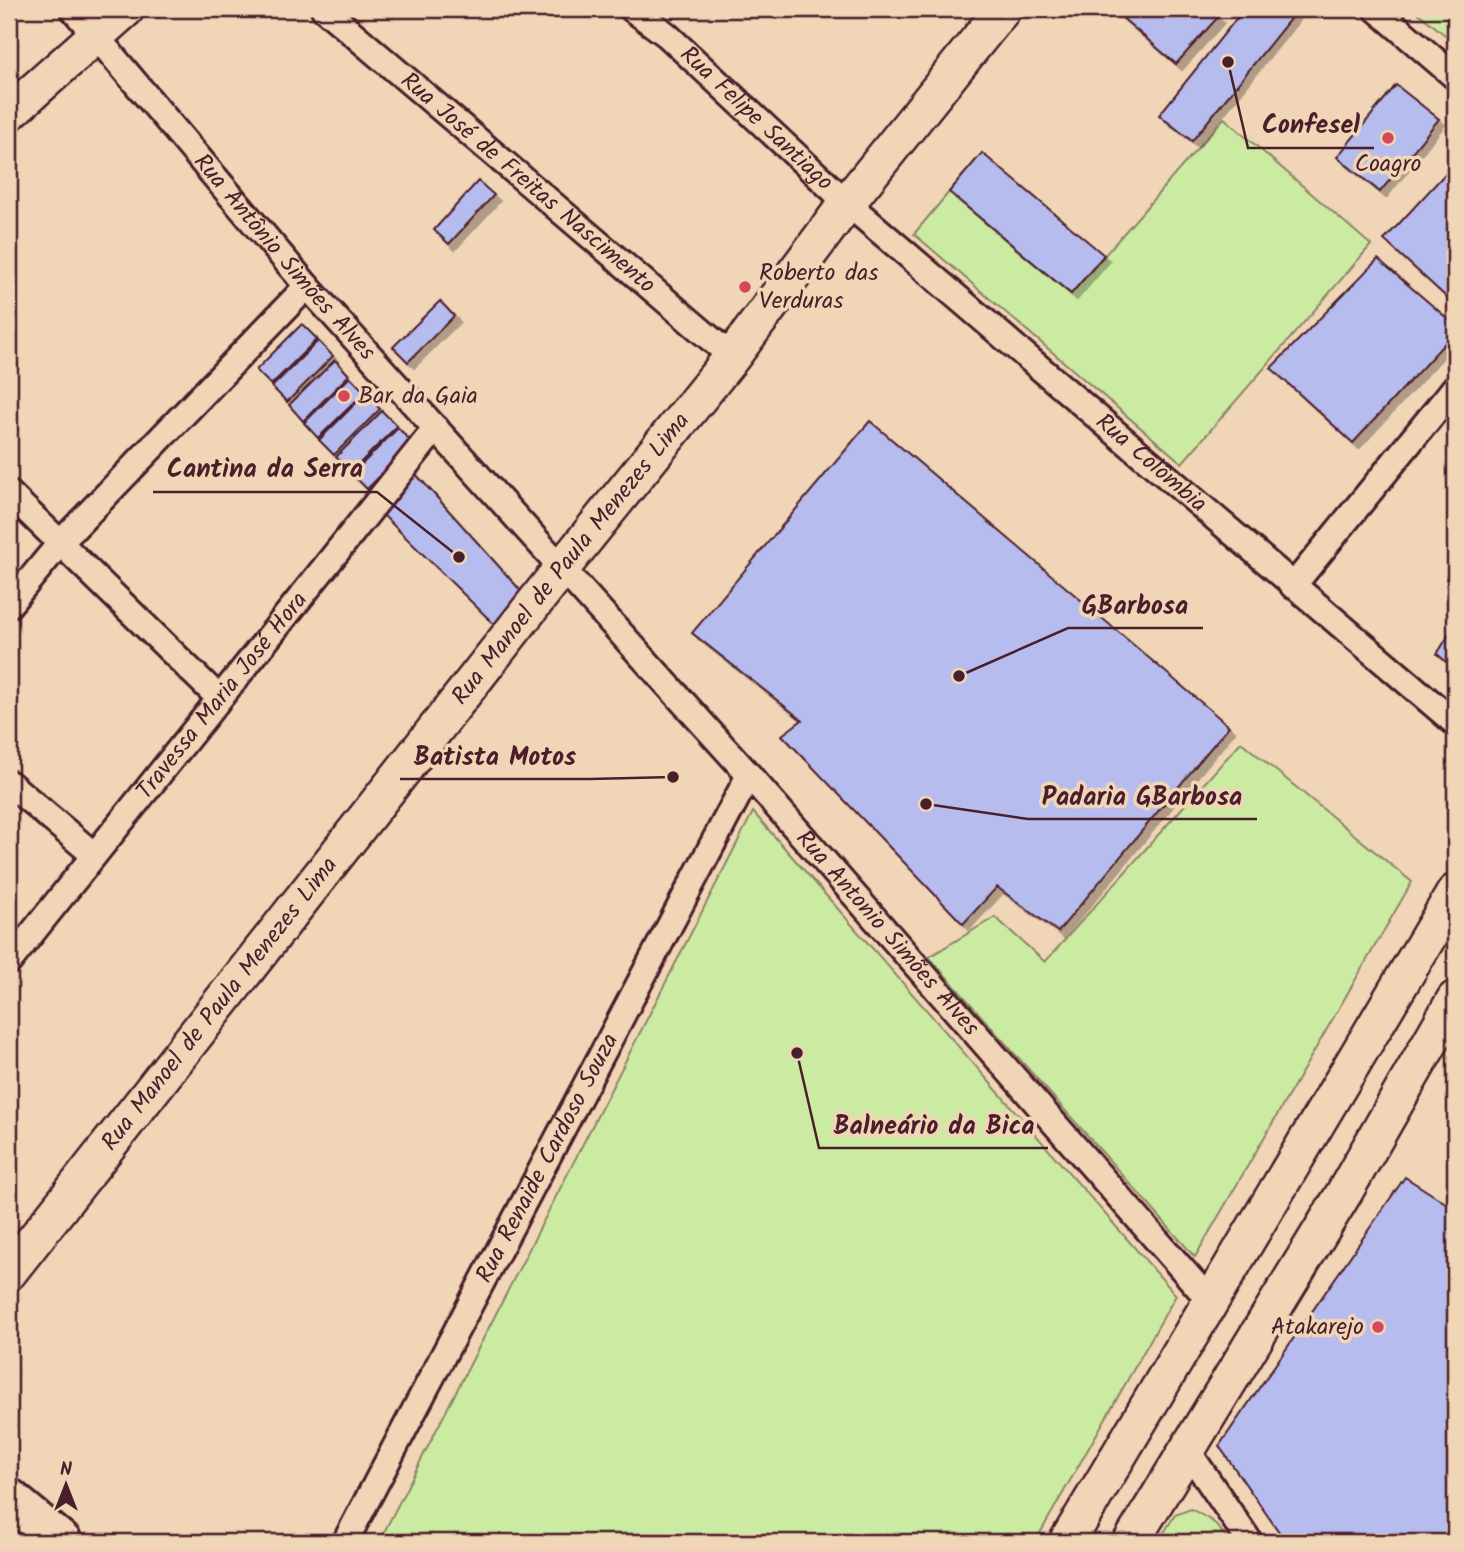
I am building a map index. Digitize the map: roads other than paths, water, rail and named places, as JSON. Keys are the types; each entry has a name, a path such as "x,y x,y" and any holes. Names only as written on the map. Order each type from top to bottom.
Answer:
{"main road":[{"path":"9,1499 62,1542"}],"street":[{"name":"Rua Antônio Simões Alves","path":"73,9 307,286 562,568"},
{"path":"9,113 126,9"},
{"name":"Rua José de Freitas Nascimento","path":"324,9 732,357"},
{"name":"Rua Felipe Santiago","path":"632,9 667,34 847,203"},
{"name":"Rua Manoel de Paula Menezes Lima","path":"9,1272 562,568 732,357 847,203 1003,9"},
{"path":"1376,9 1455,76"},
{"name":"Rua Colômbia","path":"847,203 1455,723"},
{"path":"9,605 60,543 307,286"},
{"path":"1293,586 1455,387"},
{"name":"Travessa Maria José Hora","path":"9,962 436,428"},
{"path":"9,493 219,698"},
{"name":"Rua Antonio Simões Alves","path":"562,568 749,775 1211,1302"},
{"name":"Rua Renaide Cardoso Souza","path":"345,1542 749,775"},
{"path":"9,783 94,855"},
{"path":"1067,1542 1455,892"},
{"path":"1131,1542 1343,1193 1455,999"},
{"path":"1188,1451 1250,1542"}],"place":[{"name":"Confesel","path":"1228,62"},
{"name":"Coagro","path":"1388,138"},
{"name":"Roberto das Verduras","path":"745,287"},
{"name":"Bar da Gaia","path":"344,396"},
{"name":"Cantina da Serra","path":"459,557"},
{"name":"GBarbosa","path":"959,676"},
{"name":"Batista Motos","path":"673,777"},
{"name":"Padaria GBarbosa","path":"926,804"},
{"name":"Balneário da Bica","path":"797,1053"},
{"name":"Atakarejo","path":"1378,1327"}]}
